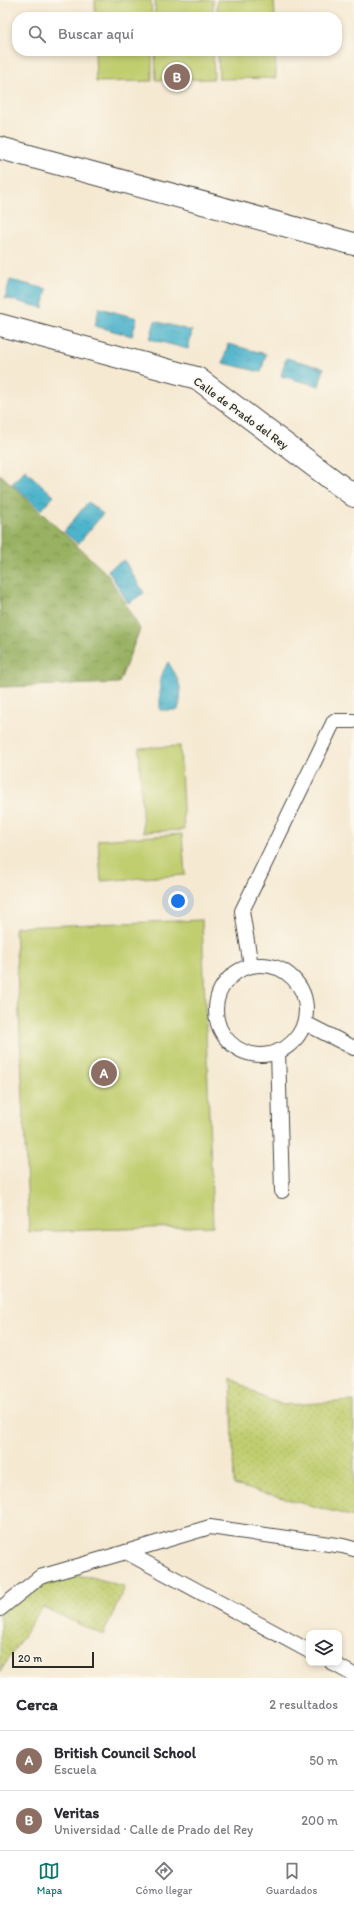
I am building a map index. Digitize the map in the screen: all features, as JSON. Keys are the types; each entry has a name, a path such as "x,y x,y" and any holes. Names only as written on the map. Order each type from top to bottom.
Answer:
{"street":[{"path":"0,148 354,244"},
{"name":"Calle de Prado del Rey","path":"0,325 198,378 354,496"}],"lane":[{"path":"252,966 242,911 334,721 354,721"},
{"path":"267,965 282,970 295,979 303,992 307,1007 305,1023 298,1037 288,1047 260,1056 246,1053 233,1047 223,1036 217,1023 215,1009 218,995 225,982 237,971 252,966 267,965"},
{"path":"305,1023 354,1048"},
{"path":"278,1051 282,1191"},
{"path":"0,1609 40,1577 210,1527 343,1546 354,1549"},
{"path":"126,1552 306,1648"},
{"path":"338,1666 354,1675"}],"green space":[{"path":"95,0 151,0 152,12 95,12"},
{"path":"155,0 213,0 213,12 155,12"},
{"path":"217,0 274,0 275,12 217,12"},
{"path":"95,56 152,56 152,81 96,82"},
{"path":"155,56 213,56 214,79 156,80"},
{"path":"218,56 275,56 276,78 219,79"},
{"path":"0,474 108,575 140,629 119,683 0,687"},
{"path":"180,746 184,830 143,832 139,748"},
{"path":"182,834 185,875 101,881 98,840"},
{"path":"202,920 213,1226 29,1232 15,927"},
{"path":"231,1378 258,1395 283,1405 354,1401 354,1517 234,1485"},
{"path":"52,1574 92,1577 125,1587 103,1635 42,1607 0,1672 0,1609"}],"water":[{"path":"10,280 47,289 43,308 5,298"},
{"path":"99,308 137,318 132,336 95,326"},
{"path":"155,321 192,331 188,349 150,339"},
{"path":"228,344 266,354 261,372 223,363"},
{"path":"286,358 324,368 319,386 281,376"},
{"path":"25,470 54,496 41,510 12,484"},
{"path":"88,502 103,514 78,544 64,532"},
{"path":"124,560 144,593 128,603 108,570"},
{"path":"168,662 178,679 181,696 178,710 160,710 160,678"}],"place":[{"name":"Veritas","path":"177,77"},
{"name":"British Council School","path":"104,1073"}]}
